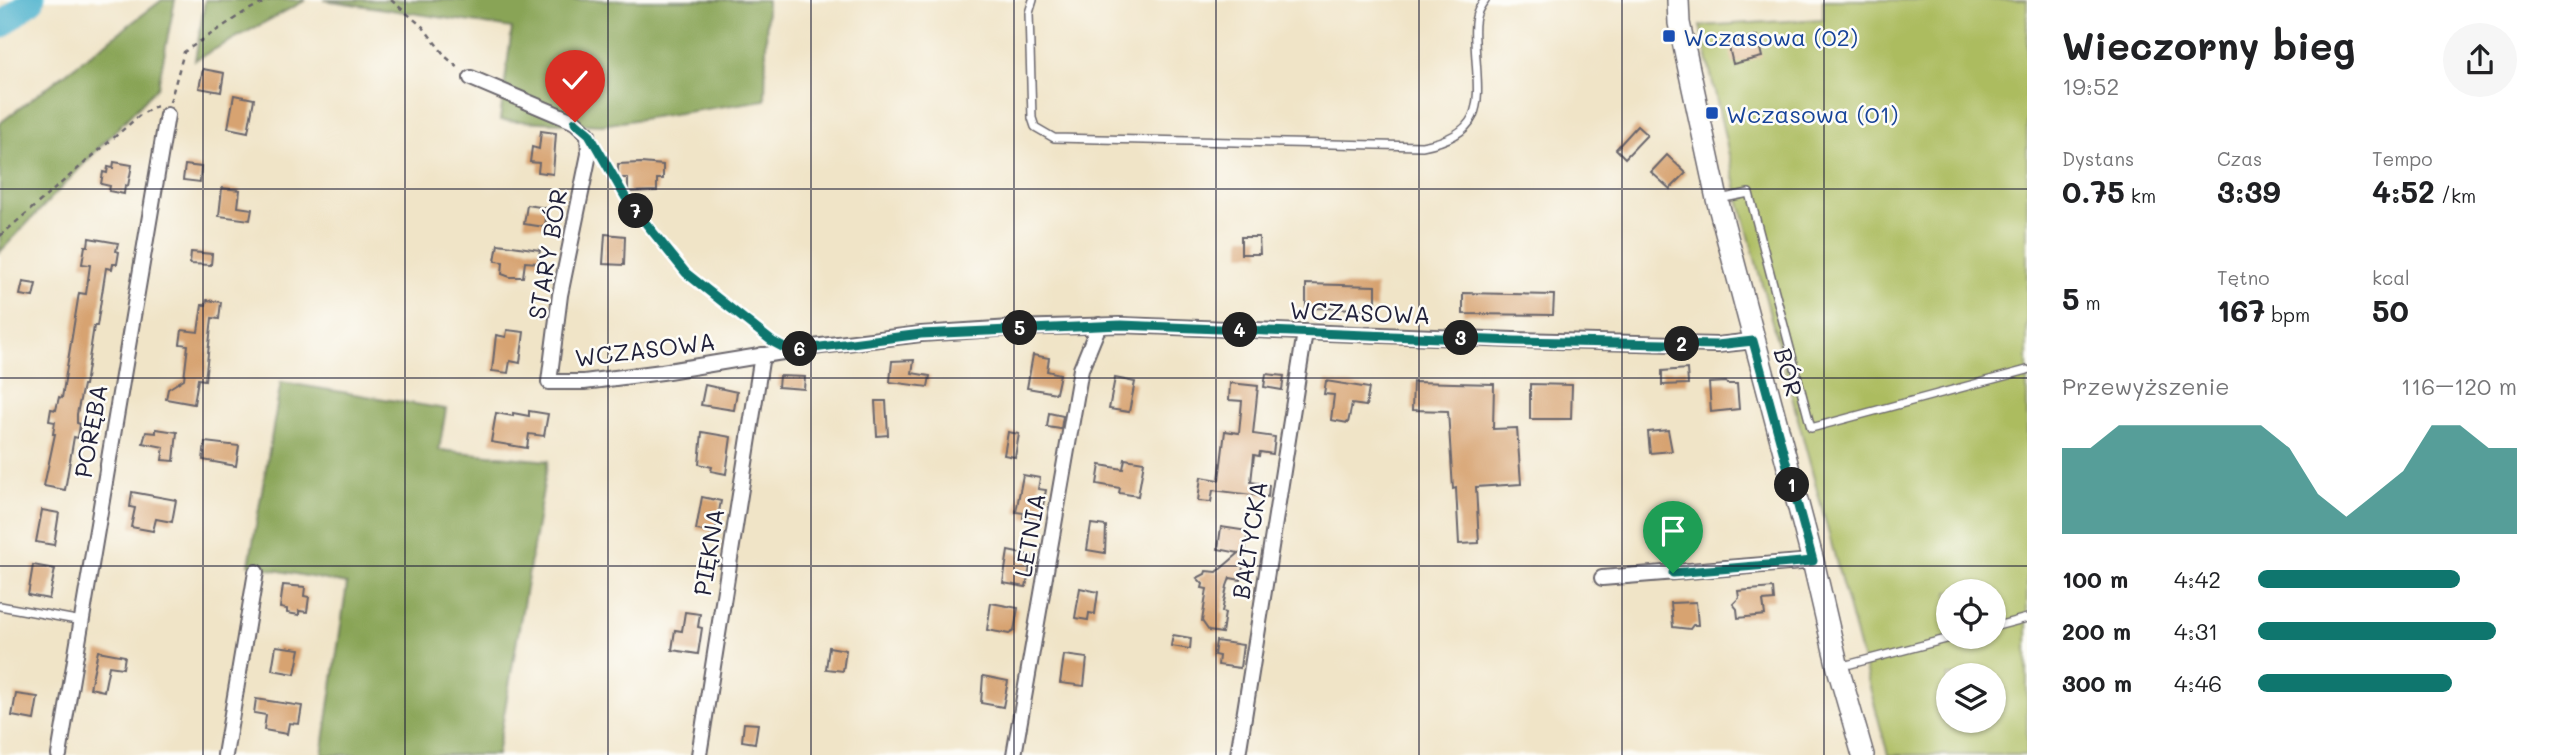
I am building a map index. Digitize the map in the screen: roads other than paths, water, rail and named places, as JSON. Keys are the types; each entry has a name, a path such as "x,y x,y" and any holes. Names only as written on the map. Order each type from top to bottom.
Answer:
{"street":[{"name":"BÓR","path":"1678,0 1679,23 1717,199 1863,755"},
{"name":"STARY BÓR","path":"471,78 575,122 589,134 589,154 560,295 549,382"},
{"name":"PORĘBA","path":"59,755 167,115"},
{"name":"WCZASOWA","path":"549,382 584,382 921,334 1099,326 1514,341 1717,345 1753,341"},
{"name":"LETNIA","path":"1014,755 1081,369 1099,326"},
{"name":"BAŁTYCKA","path":"1238,755 1305,332"},
{"name":"PIĘKNA","path":"699,755 762,355"},
{"path":"1602,578 1813,561"},
{"path":"225,755 256,572"}],"lane":[{"path":"1033,0 1029,13 1032,118 1035,127 1054,138 1422,146 1436,144 1461,133 1471,123 1478,95 1474,18 1485,0"},
{"path":"1717,199 1749,193 1811,428 2027,370"},
{"path":"0,606 82,621"},
{"path":"2006,624 2027,618"},
{"path":"1838,667 1936,642"}],"waterway":[{"path":"0,26 32,0"}],"place":[{"name":"Wczasowa (02)","path":"1669,36"},
{"name":"Wczasowa (01)","path":"1712,113"}]}
